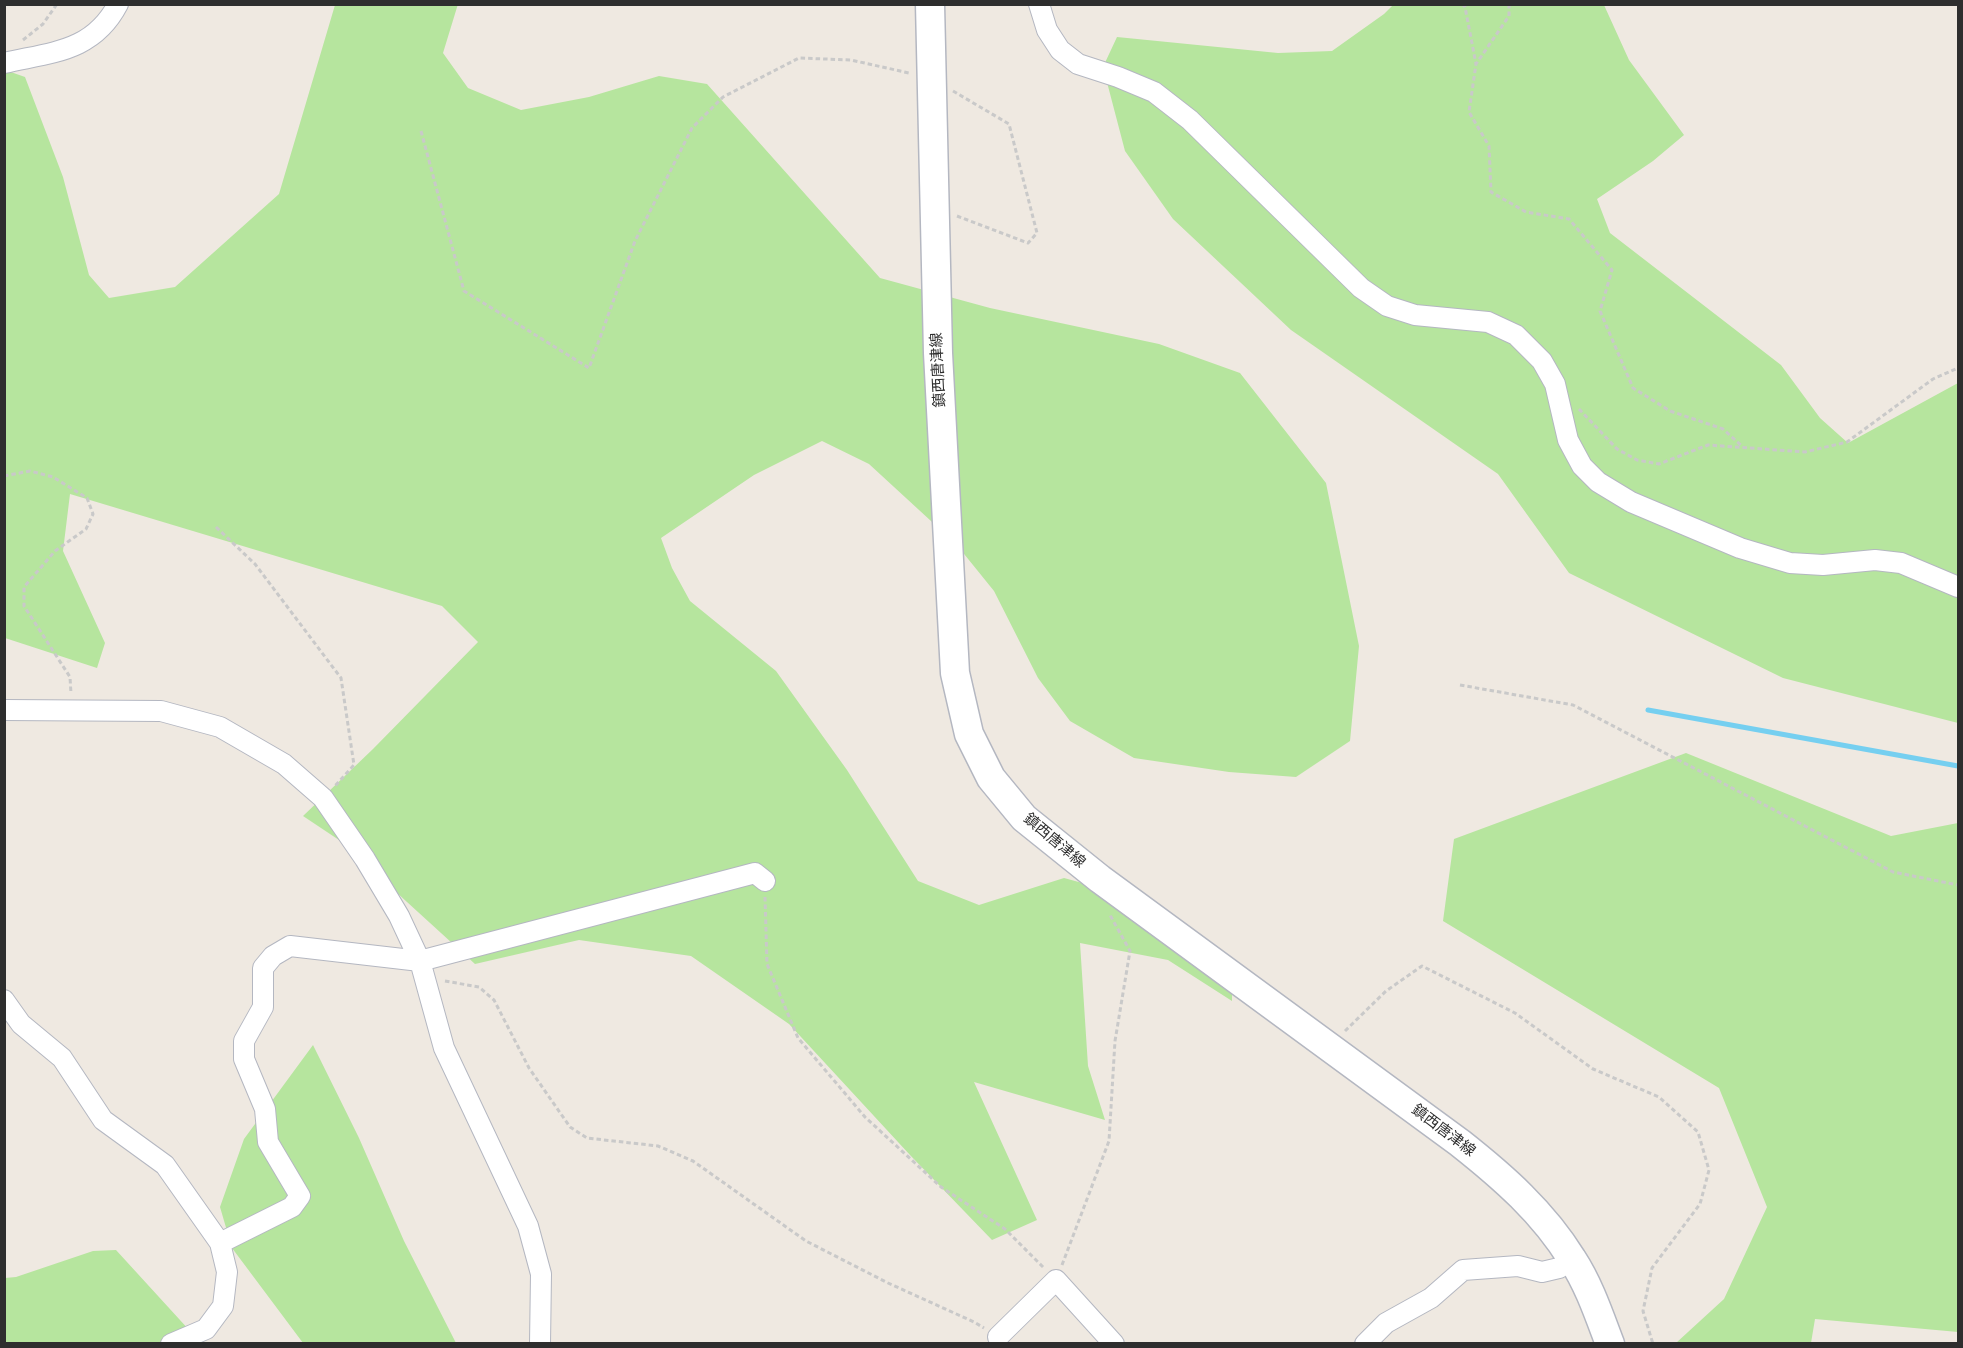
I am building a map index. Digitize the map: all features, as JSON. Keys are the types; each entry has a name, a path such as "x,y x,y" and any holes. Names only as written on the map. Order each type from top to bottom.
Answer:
{"main road":[{"name":"鎮西唐津線","path":"930,4 939,376 956,673 969,734 991,778 1024,818 1100,879 1502,1176 1537,1212 1573,1259 1595,1304 1610,1344"}],"street":[{"path":"4,63 64,49 87,40 102,29 118,4"},
{"path":"1039,4 1047,30 1060,50 1078,64 1154,92 1190,120 1361,288 1387,306 1415,315 1488,322 1516,335 1542,361 1555,384 1568,440 1582,466 1599,482 1631,502 1740,548 1790,563 1823,565 1875,560 1901,563 1959,587"},
{"path":"4,710 161,711 220,727 284,764 323,798 365,859 393,906 423,969 444,1048 528,1226 542,1274 540,1344"},
{"path":"220,1243 292,1207 300,1196 268,1142 266,1109 244,1059 244,1041 263,1007 262,968 273,956 290,946 423,969 755,873 765,881"},
{"path":"4,1000 21,1024 62,1058 103,1120 165,1165 220,1243 227,1272 223,1306 206,1329 171,1344"},
{"path":"1365,1344 1386,1323 1431,1298 1463,1270 1518,1266 1542,1272 1559,1268 1573,1259"},
{"path":"998,1337 1056,1280 1114,1344"}],"path":[{"path":"20,41 43,24 57,4"},
{"path":"1462,4 1465,7 1476,64 1469,112 1489,147 1491,192 1526,212 1569,219 1612,270 1600,311 1633,388 1670,411 1723,429 1742,446"},
{"path":"1476,64 1509,16 1509,4"},
{"path":"421,131 464,291 589,368 635,241 692,128"},
{"path":"1579,408 1617,449 1637,460 1659,464 1708,445 1805,452 1847,442 1933,379 1959,368"},
{"path":"4,476 30,471 53,477 87,498 93,514 86,528 55,551 24,587 24,606 70,676 71,697 82,710"},
{"path":"216,527 255,564 341,678 354,765 323,798"},
{"path":"1460,685 1573,705 1893,872 1959,885"},
{"path":"765,881 767,964 798,1038 865,1117 941,1187 1005,1229 1056,1280 1109,1141 1115,1041 1130,951 1109,913"},
{"path":"1329,1047 1386,991 1422,966 1515,1013 1593,1069 1659,1097 1698,1132 1709,1170 1700,1204 1652,1268 1643,1311 1653,1344"},
{"path":"423,969 479,987 494,1000 529,1068 570,1127 587,1138 658,1146 693,1161 806,1241 888,1283 974,1322 998,1337"}],"green space":[{"path":"458,4 443,53 468,88 521,110 589,97 659,76 707,84 880,278 990,308 1159,344 1240,373 1326,483 1359,646 1350,741 1296,777 1229,772 1134,758 1070,721 1038,678 994,591 956,544 869,464 822,441 754,475 661,538 672,568 690,601 776,671 847,770 918,881 979,905 1064,878 1097,887 1232,989 1232,1001 1168,960 1080,943 1088,1066 1105,1120 974,1082 1037,1220 992,1240 789,1024 691,956 579,940 475,964 339,840 303,816 373,749 478,642 442,606 70,494 63,551 105,643 97,668 5,638 5,70 25,77 63,177 89,275 109,298 175,287 279,194 335,5"},
{"path":"1393,5 1604,5 1629,60 1684,135 1653,161 1597,199 1610,233 1781,365 1820,418 1848,443 1958,383 1958,723 1783,678 1569,573 1498,474 1291,330 1173,219 1125,151 1103,67 1117,37 1278,53 1332,51"},
{"path":"1686,753 1891,836 1958,823 1958,1332 1815,1319 1811,1343 1676,1343 1724,1299 1767,1207 1719,1088 1443,921 1454,839"},
{"path":"313,1045 359,1138 404,1241 456,1343 303,1343 232,1248 220,1207 244,1139"},
{"path":"116,1250 201,1343 5,1344 5,1278 16,1277 93,1251"}],"waterway":[{"path":"1648,710 1958,766"}]}
